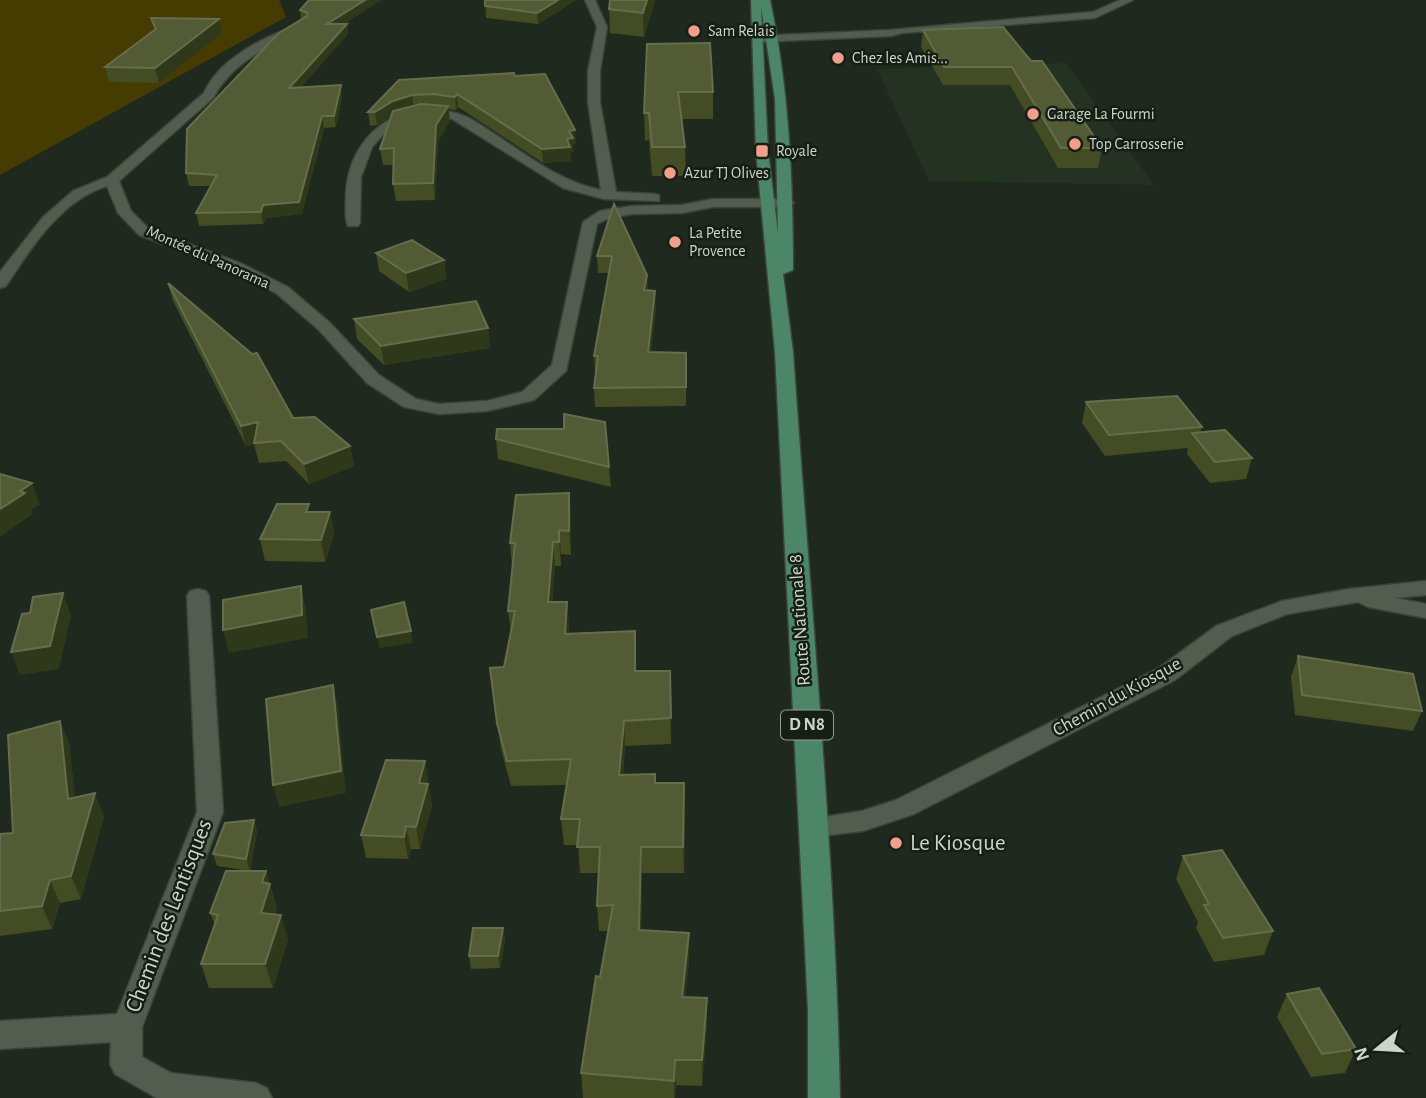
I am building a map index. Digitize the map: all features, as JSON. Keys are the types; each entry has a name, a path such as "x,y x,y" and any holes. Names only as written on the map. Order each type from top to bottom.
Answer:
{"main road":[{"name":"Route Nationale 8","path":"756,0 766,203 783,352 813,827 823,1010 824,1098"},
{"name":"Route Nationale 8","path":"765,0 774,39 787,203 783,352"}],"street":[{"path":"590,0 602,27 594,71 594,102 609,194"},
{"path":"757,39 891,33 901,30 1095,15 1120,6 1128,0"},
{"path":"0,283 25,245 68,202 93,183 112,180 209,95 212,83 227,69 302,24"},
{"path":"354,223 357,164 381,125 395,118 438,113 455,116 559,181 633,198 691,198 713,203"},
{"name":"Montée du Panorama","path":"112,180 125,213 144,232 235,266 282,290 324,326 373,379 410,403 439,409 487,406 528,396 560,367 590,222 605,214 682,209 713,203 787,203"},
{"name":"Chemin du Kiosque","path":"813,827 863,821 905,807 1167,674 1224,631 1282,608 1349,596 1426,587"},
{"name":"Chemin des Lentisques","path":"198,596 210,812 127,1027 126,1064 166,1087 256,1098"},
{"path":"1349,596 1426,611"},
{"name":"Chemin des Lentisques","path":"0,1035 127,1027"}],"shaded area":[{"path":"0,0 279,0 286,17 0,175"},
{"path":"1066,63 1154,185 929,181 877,69"}],"building":[{"path":"309,0 365,0 327,24 347,24 289,88 341,85 334,116 322,116 299,202 263,205 261,212 196,213 217,175 186,173 187,129 279,33 307,16 308,13 300,10"},
{"path":"485,0 558,0 537,13 485,6"},
{"path":"610,0 647,0 643,13 609,9"},
{"path":"151,18 219,19 155,68 105,67 156,29"},
{"path":"1003,27 1031,61 1042,61 1102,148 1061,148 1012,67 944,67 923,30"},
{"path":"710,43 713,92 678,92 685,147 652,147 649,113 644,113 647,44"},
{"path":"514,73 515,76 545,74 575,130 569,131 573,138 567,139 570,147 542,149 457,94 455,97 412,95 393,101 375,112 368,112 399,80"},
{"path":"421,104 448,106 436,125 433,183 393,184 394,148 380,149 393,111"},
{"path":"614,204 647,275 644,290 655,291 648,352 686,353 686,387 594,388 598,356 594,356 612,256 597,256"},
{"path":"412,240 444,260 406,273 376,253"},
{"path":"168,283 252,354 257,353 293,418 315,417 350,446 304,464 281,441 254,443 258,422 241,426"},
{"path":"476,301 488,328 381,346 354,319"},
{"path":"1177,396 1202,427 1109,435 1086,402"},
{"path":"564,414 605,422 609,467 496,439 497,429 564,429"},
{"path":"1225,430 1252,458 1215,462 1192,433"},
{"path":"0,474 32,483 20,491 25,493 0,509"},
{"path":"569,493 569,531 559,530 559,542 553,542 548,602 567,602 565,634 635,631 635,671 670,671 671,718 624,721 619,775 655,774 655,783 684,783 683,847 641,847 639,930 689,933 682,997 707,998 702,1060 675,1060 674,1081 581,1073 596,976 600,977 613,905 597,906 600,847 577,847 580,819 561,819 571,759 507,761 497,723 490,668 504,667 515,611 508,611 515,543 510,543 516,495"},
{"path":"277,504 309,504 306,512 330,512 321,540 260,539"},
{"path":"301,586 302,615 223,630 223,600"},
{"path":"63,593 50,646 11,652 22,614 30,613 33,597"},
{"path":"404,602 411,631 377,637 371,610"},
{"path":"1298,656 1413,674 1422,711 1302,695"},
{"path":"333,685 341,771 273,785 266,699"},
{"path":"60,721 68,799 95,793 71,876 50,880 42,906 0,911 0,834 13,833 8,735"},
{"path":"386,760 425,761 419,783 428,784 416,827 406,826 404,837 361,835"},
{"path":"254,820 246,859 213,854 225,823"},
{"path":"1222,850 1273,931 1223,938 1204,905 1209,904 1183,856"},
{"path":"226,871 266,871 262,882 270,884 261,913 281,915 265,964 201,964 218,915 210,913"},
{"path":"473,928 503,928 498,956 469,956"},
{"path":"1319,988 1356,1049 1322,1054 1287,994"}],"place":[{"name":"Sam Relais","path":"694,31"},
{"name":"Chez les Amis...","path":"838,58"},
{"name":"Garage La Fourmi","path":"1033,114"},
{"name":"Top Carrosserie","path":"1075,144"},
{"name":"Royale","path":"762,151"},
{"name":"Azur TJ Olives","path":"670,173"},
{"name":"La Petite Provence","path":"675,242"},
{"name":"Le Kiosque","path":"896,843"}]}
